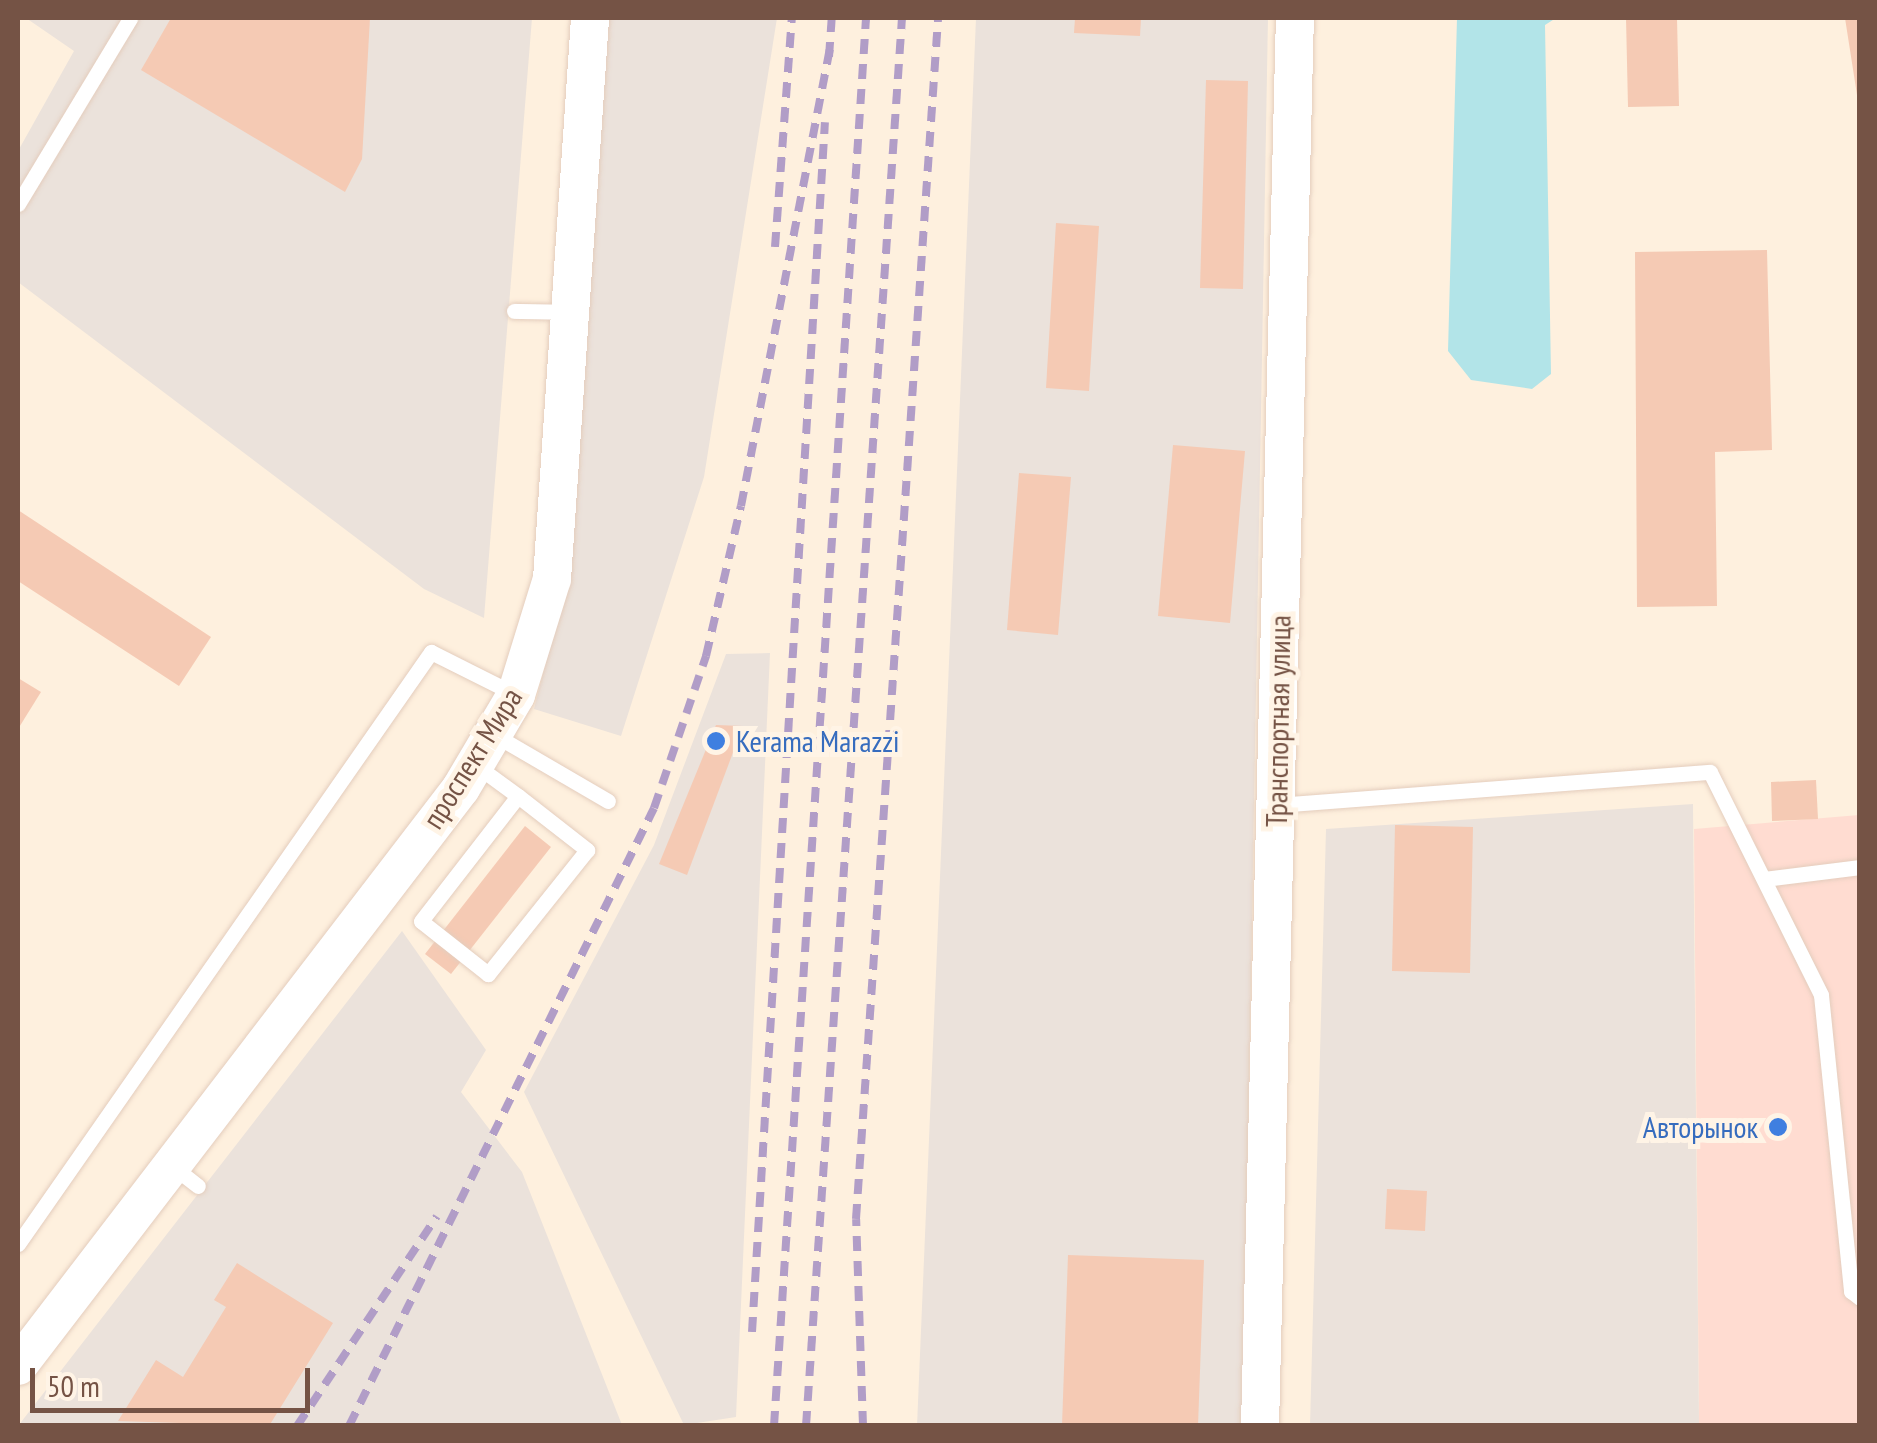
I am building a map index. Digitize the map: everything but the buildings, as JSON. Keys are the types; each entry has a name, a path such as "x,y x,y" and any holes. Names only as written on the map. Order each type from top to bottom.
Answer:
{"street":[{"name":"проспект Мира","path":"18,1366 185,1176 484,749 516,695 552,579 590,18"},
{"name":"Транспортная улица","path":"1260,1426 1295,18"}],"lane":[{"path":"18,204 130,18"},
{"path":"514,310 570,312"},
{"path":"18,1244 430,652 516,695"},
{"path":"484,749 518,796 587,850 488,974 421,921 518,796"},
{"path":"484,749 608,801"},
{"path":"1276,805 1710,772 1821,995 1851,1292 1860,1298"},
{"path":"1764,880 1860,866"}],"shaded area":[{"path":"26,18 532,18 484,618 424,589 18,282 18,151 74,51"},
{"path":"602,18 777,18 704,477 621,736 534,709 555,626"},
{"path":"976,18 1268,18 1243,1425 917,1426"},
{"path":"770,653 736,1417 684,1425 524,1092 654,845 726,654"},
{"path":"1693,804 1699,1425 1310,1426 1326,829"},
{"name":"Авторынок","path":"1859,815 1859,1425 1699,1425 1694,829"},
{"path":"402,931 486,1050 461,1092 522,1172 622,1425 18,1426"}],"water":[{"path":"1457,18 1556,18 1545,25 1551,374 1532,389 1471,380 1448,351"}],"railway":[{"path":"775,247 792,18"},
{"path":"829,57 832,18"},
{"path":"774,1426 866,18"},
{"path":"806,1426 902,18"},
{"path":"863,1426 856,1219 938,18"},
{"path":"349,1426 654,808 706,656 741,506 830,47"},
{"path":"752,1332 825,122"},
{"path":"297,1426 437,1216"}],"place":[{"name":"Kerama Marazzi","path":"716,741"},
{"name":"Авторынок","path":"1778,1127"}]}
